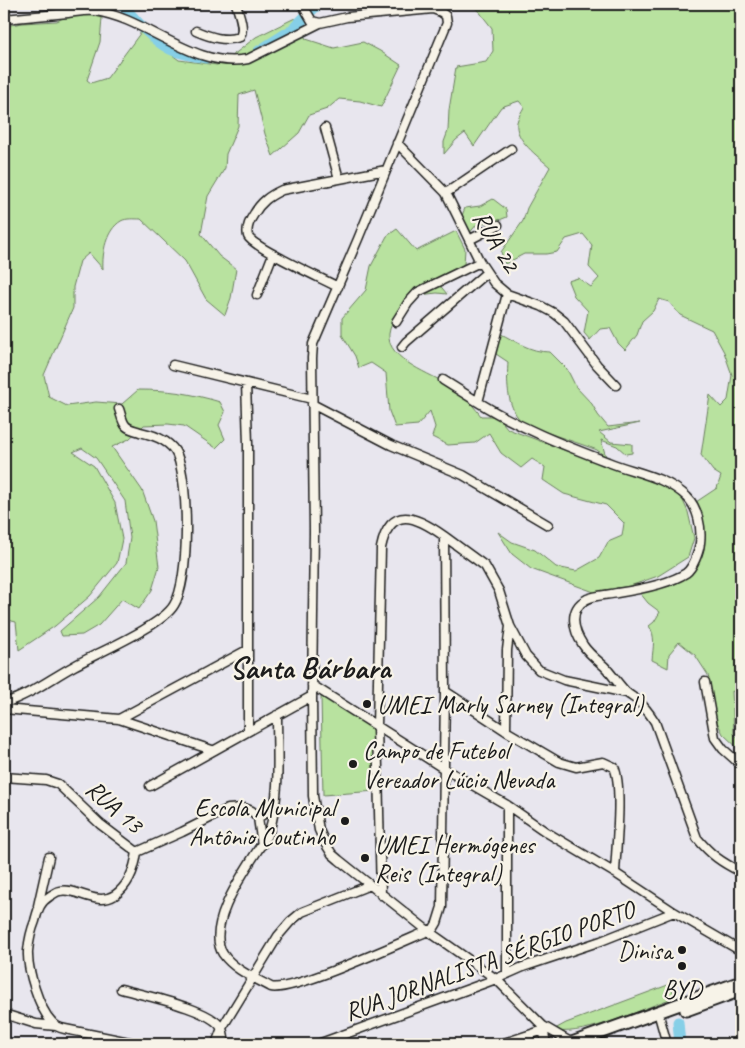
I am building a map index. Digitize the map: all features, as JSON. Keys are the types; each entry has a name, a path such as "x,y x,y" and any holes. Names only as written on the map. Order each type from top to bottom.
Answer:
{"highway":[{"path":"592,1043 660,1019 741,983"},
{"path":"571,1044 741,983"}],"street":[{"path":"196,31 219,39 240,38 243,32 236,4"},
{"path":"4,19 94,10 123,18 175,44 206,56 235,62 248,59 309,14 347,18 433,9 446,16 447,23 443,33 313,344 314,531 312,696 314,796 319,830 332,854 428,931 496,979 544,1028 571,1044"},
{"path":"325,128 339,179"},
{"name":"RUA 22","path":"398,143 446,193 480,262 494,284 507,294 541,306 564,321 597,366 616,385"},
{"path":"446,193 511,149"},
{"path":"338,286 260,248 248,237 247,232 250,222 260,203 270,195 282,190 386,170"},
{"path":"469,240 498,225"},
{"path":"257,295 274,254"},
{"path":"396,322 408,303 418,292 480,262"},
{"path":"402,347 486,273"},
{"path":"478,402 507,294"},
{"path":"173,365 312,401 391,445 463,475 548,525"},
{"path":"443,380 478,402 526,428 580,452 632,471 661,479 688,498 694,505 700,527 700,544 687,572 672,579 642,588 586,600 578,608 574,616 574,628 584,647 611,673 627,693 646,709 655,722 696,838 720,862 741,872"},
{"path":"246,383 248,444 248,730"},
{"path":"4,704 34,691 72,667 159,620 174,605 178,596 183,578 185,554 182,470 176,453 166,442 152,435 130,429 125,425 119,409"},
{"path":"381,895 378,726 380,548 387,528 395,521 405,518 417,520 444,536 485,566 498,591 510,626 526,656 539,670 564,680 627,693"},
{"path":"277,715 278,794 269,832 223,911 218,934 223,954 234,965 274,988 302,982 428,931 434,928 437,923 442,907 444,536"},
{"path":"506,731 507,650 510,626"},
{"path":"119,719 247,650"},
{"path":"706,682 715,738 723,749 741,765"},
{"path":"312,685 443,768 507,805 546,832 615,873 674,912 741,951"},
{"path":"444,691 506,731 567,765 576,767 603,762 614,767 617,773 618,792 615,873"},
{"path":"150,786 312,696"},
{"path":"4,709 119,719 212,750"},
{"name":"RUA 13","path":"4,777 46,780 58,784 100,824 137,852 182,832 228,808 244,808 252,811 258,818"},
{"path":"507,805 507,974"},
{"path":"262,845 258,818 276,806"},
{"path":"38,906 47,897 60,891 70,891 94,898 106,898 116,894 134,869 137,852"},
{"path":"49,857 30,935 28,953 35,987 44,1010 50,1021 65,1030 139,1044"},
{"path":"216,1044 222,1028 278,936 290,922 302,912 370,885"},
{"name":"RUA JORNALISTA SÉRGIO PORTO","path":"318,1044 601,941 674,912"},
{"path":"121,989 190,1008 205,1015 222,1028 225,1044"},
{"path":"4,1014 36,1024 56,1026"},
{"path":"660,1019 667,1044"},
{"path":"501,1044 544,1028"},
{"path":"544,1028 546,1044"}],"green space":[{"path":"64,4 105,4 100,42 87,80 91,83 107,78 141,32 179,60 217,65 256,37 295,18 306,39 334,48 363,42 401,65 381,107 360,101 339,99 327,109 309,115 299,133 273,156 265,134 254,90 239,95 238,126 226,154 225,168 208,196 201,234 219,256 236,269 231,298 225,315 206,299 185,261 141,219 123,220 112,230 104,249 103,269 89,253 80,261 73,287 73,308 44,375 49,397 67,406 96,402 122,404 138,390 170,391 199,396 220,402 225,412 219,425 225,439 216,448 184,426 168,424 144,425 129,439 112,447 142,490 153,521 159,567 152,590 139,609 122,599 99,625 82,635 62,636 60,631 99,597 126,563 130,538 125,501 96,458 82,448 73,452 94,466 115,503 122,539 117,563 90,596 55,626 19,650 16,622 4,619 4,26 57,21 69,15"},
{"path":"470,4 741,4 741,695 732,691 734,734 741,740 741,751 723,734 713,714 708,675 695,655 679,642 669,654 668,668 652,660 653,638 649,626 660,612 648,603 640,593 673,585 691,574 704,549 702,523 696,502 717,488 721,476 713,471 701,455 710,395 721,407 728,400 732,375 724,352 712,330 680,315 669,302 659,299 653,311 642,321 637,335 625,350 618,343 610,328 600,329 590,340 584,333 588,311 574,296 568,281 578,278 591,287 599,278 589,267 592,245 583,234 566,239 557,252 524,254 505,264 501,252 523,221 527,208 550,167 528,148 519,135 517,122 524,107 519,101 501,107 474,146 465,133 444,154 444,142 448,131 449,110 456,67 486,62 493,51 492,28 478,10"},
{"path":"493,199 506,209 507,217 497,221 477,224 468,235 461,218 465,208 480,206"},
{"path":"397,229 416,251 456,231 465,249 464,264 442,278 438,283 447,294 437,293 410,296 396,316 390,329 389,339 392,348 407,362 456,390 481,416 497,416 508,429 609,467 646,476 680,494 688,512 694,538 688,557 658,576 630,586 594,592 531,569 512,554 498,532 512,542 535,550 556,567 576,571 599,558 608,542 622,536 624,523 606,505 564,494 543,480 545,467 532,459 521,468 501,453 489,433 475,443 448,445 432,437 435,427 430,411 418,425 395,427 389,411 386,373 371,363 359,368 355,356 342,335 342,318 366,290 371,266 387,236"},
{"path":"499,333 523,346 542,352 550,352 567,369 576,387 592,404 608,427 640,423 599,432 611,442 632,444 632,453 626,454 617,446 601,440 606,457 597,450 521,421 516,415 508,393 508,362 493,352"},
{"path":"321,695 374,728 376,791 323,795"},
{"path":"668,985 674,994 670,999 629,1015 583,1029 556,1031 555,1029 566,1023"}],"waterway":[{"path":"122,4 139,24 168,48 206,58"},
{"path":"259,51 292,30 318,4"},
{"path":"678,1022 680,1044"}],"place":[{"name":"UMEI Marly Sarney (Integral)","path":"367,704"},
{"name":"Campo de Futebol Vereador Lúcio Nevada","path":"353,764"},
{"name":"Escola Municipal Antônio Coutinho","path":"345,821"},
{"name":"UMEI Hermógenes Reis (Integral)","path":"365,858"},
{"name":"Dinisa","path":"682,950"},
{"name":"BYD","path":"682,966"}],"district":[{"name":"Santa Bárbara","path":"310,668"}]}
